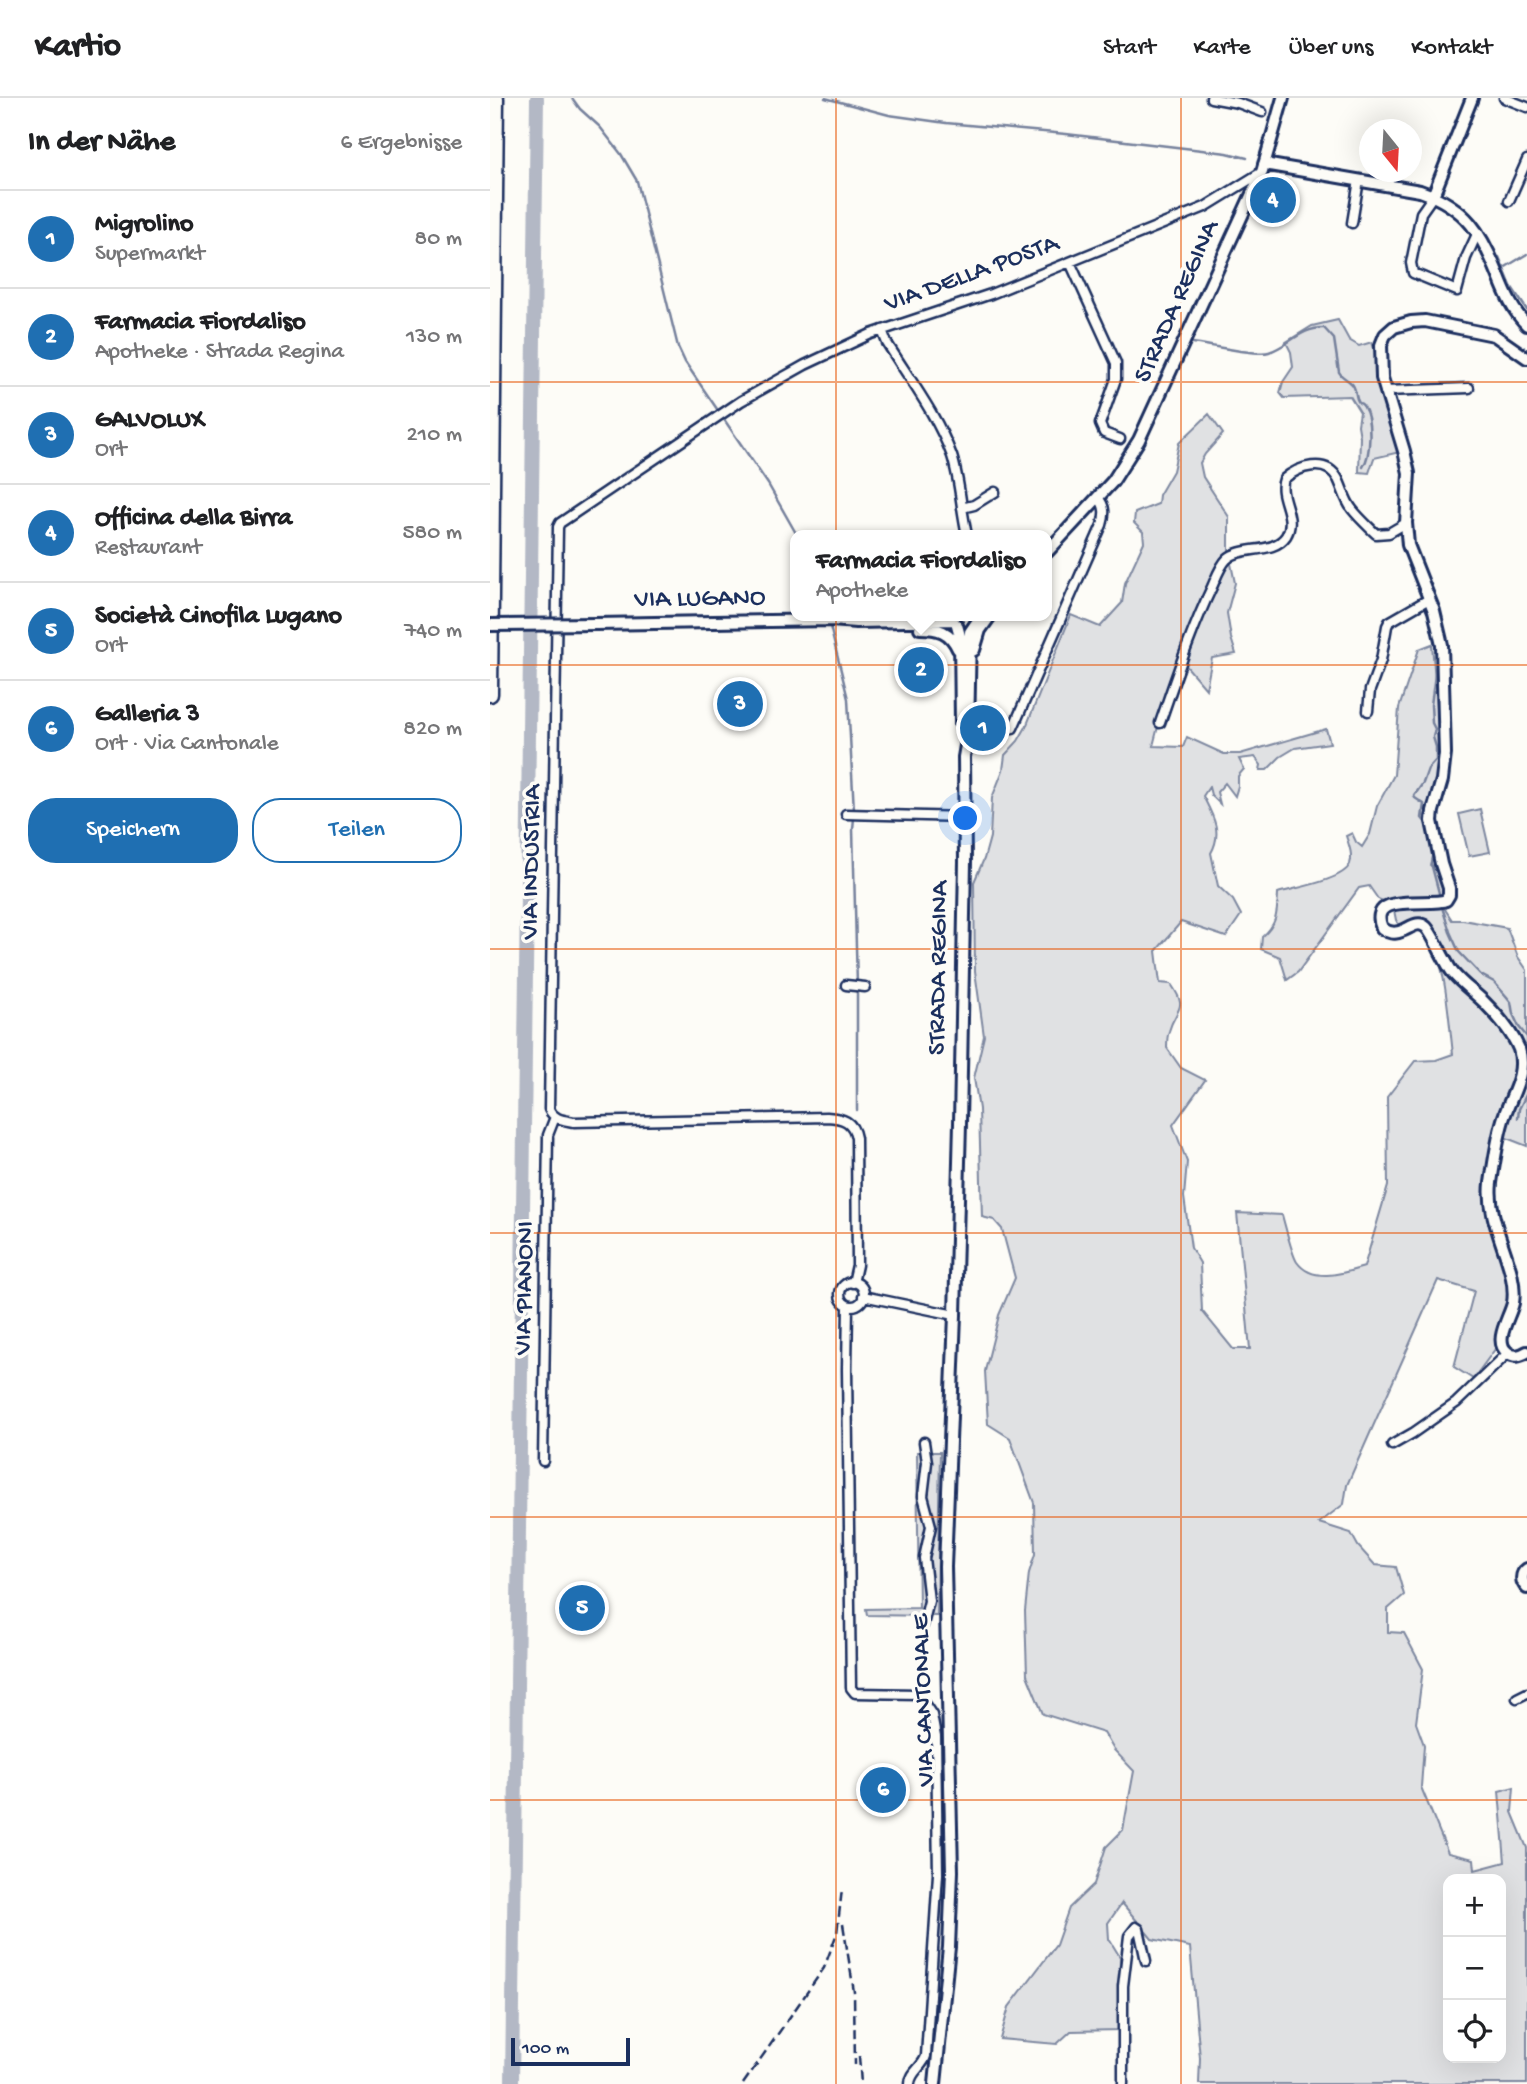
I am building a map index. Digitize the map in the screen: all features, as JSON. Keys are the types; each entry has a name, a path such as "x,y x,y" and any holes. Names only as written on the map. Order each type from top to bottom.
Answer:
{"highway":[{"path":"490,694 496,98"}],"main road":[{"name":"STRADA REGINA","path":"1052,546 1120,472 1139,440 1263,168 1283,98"},
{"path":"1433,196 1472,98"},
{"path":"1263,168 1359,180"},
{"path":"1370,182 1420,191 1459,211 1488,248 1511,304 1527,324"},
{"path":"1527,358 1494,335 1434,322 1411,322 1394,327 1382,339 1380,363 1385,391 1408,464 1406,523 1410,554 1429,599 1442,645 1445,741 1443,773 1432,821 1450,892 1446,900 1441,902 1416,901 1388,906 1381,912 1380,922 1385,930 1392,934 1417,925 1428,928 1452,973 1489,1007 1514,1040 1520,1053 1522,1073 1502,1122 1491,1185 1493,1218 1514,1291 1511,1310 1501,1338 1508,1353 1516,1356 1527,1352"},
{"name":"STRADA REGINA","path":"1052,539 1086,510"},
{"path":"1052,552 1065,534"},
{"name":"VIA LUGANO","path":"490,625 790,621"},
{"name":"VIA LUGANO","path":"843,621 906,621"},
{"path":"954,621 959,631 964,757"},
{"name":"VIA LUGANO","path":"956,621 967,628 976,621"},
{"name":"STRADA REGINA","path":"955,1315 962,1031 964,757 968,734 969,635 978,621"},
{"path":"968,701 975,642 986,621"},
{"path":"858,622 940,629 953,639 960,659"},
{"name":"VIA CANTONALE","path":"935,2084 949,1947 952,1871 944,1567 955,1315"},
{"path":"1527,1569 1522,1580 1527,1588"}],"street":[{"path":"1211,98 1238,103 1262,112"},
{"path":"1504,98 1527,107"},
{"path":"1509,201 1527,160"},
{"name":"VIA DELLA POSTA","path":"965,530 953,459 940,429 887,343 882,330 958,306 1205,207 1263,168"},
{"path":"1352,223 1359,180"},
{"path":"1433,196 1421,213 1411,263 1412,271 1457,291 1466,258 1478,232"},
{"path":"1070,262 1116,363 1116,379 1100,424 1104,433 1120,439"},
{"name":"VIA INDUSTRIA","path":"555,1117 551,1114 549,1104 558,527 560,523 720,415 767,386 805,365 882,330"},
{"path":"1385,391 1469,388"},
{"path":"1160,723 1202,608 1227,559 1243,552 1260,550 1287,535 1289,519 1281,491 1284,479 1290,474 1312,466 1332,470 1353,511 1376,534 1390,533 1406,523"},
{"path":"963,512 996,492"},
{"path":"1013,728 1102,526 1105,510 1098,498"},
{"path":"1368,710 1370,690 1381,660 1387,626 1429,599"},
{"path":"846,814 965,817"},
{"path":"849,986 864,987"},
{"path":"555,1117 574,1122 827,1117 847,1121 853,1127 856,1138 857,1265 853,1283"},
{"name":"VIA PIANONI","path":"544,1461 548,1135 555,1117"},
{"path":"848,1306 860,1303 863,1296 862,1289 853,1283"},
{"path":"848,1306 842,1301 840,1293 843,1286 853,1283"},
{"path":"863,1296 955,1315"},
{"path":"848,1306 850,1688 855,1693 918,1694 932,1715 936,1737 937,1874 926,2056 924,2063 911,2076 910,2084"},
{"path":"1392,1445 1457,1403 1508,1353"},
{"path":"923,1625 929,1601 924,1558 930,1526 923,1496 927,1462 924,1442"},
{"path":"1517,1698 1527,1693"},
{"path":"1123,2084 1123,1986 1129,1936 1136,1927 1139,1929 1146,1961"}],"shaded area":[{"path":"1338,320 1349,340 1359,346 1372,342 1404,451 1374,458 1369,473 1359,472 1360,412 1350,396 1284,398 1280,393 1283,382 1293,367 1291,352 1286,342 1312,326"},
{"path":"1209,414 1223,434 1200,463 1203,477 1229,517 1229,554 1235,583 1227,613 1236,654 1212,658 1206,689 1182,661 1162,711 1153,746 1183,747 1187,737 1224,754 1240,754 1326,729 1330,743 1295,748 1280,757 1267,770 1260,770 1261,765 1255,757 1239,759 1244,769 1238,776 1235,796 1225,783 1217,792 1220,804 1211,795 1209,787 1203,796 1215,824 1216,838 1211,853 1218,886 1233,900 1241,915 1226,937 1181,922 1156,951 1160,983 1171,984 1180,1004 1168,1033 1167,1048 1181,1068 1205,1080 1173,1125 1187,1162 1184,1197 1191,1248 1200,1263 1202,1311 1233,1349 1250,1349 1237,1213 1282,1215 1297,1262 1311,1273 1329,1275 1364,1267 1388,1186 1387,1097 1415,1061 1436,1060 1453,1054 1443,973 1428,928 1403,931 1396,920 1393,905 1378,899 1369,886 1359,888 1298,972 1287,980 1280,957 1261,949 1262,937 1276,917 1278,893 1339,875 1351,861 1346,836 1352,833 1362,847 1370,834 1377,806 1394,775 1399,708 1419,649 1432,644 1440,742 1435,793 1423,812 1433,855 1430,865 1446,879 1449,888 1441,903 1452,920 1507,928 1518,957 1527,970 1527,1146 1499,1135 1491,1185 1514,1291 1501,1341 1473,1379 1454,1367 1474,1291 1438,1280 1347,1485 1344,1504 1319,1523 1351,1533 1358,1546 1375,1565 1396,1567 1404,1595 1388,1609 1388,1632 1404,1633 1423,1669 1416,1723 1424,1745 1421,1787 1448,1853 1474,1859 1475,1870 1505,1862 1499,1791 1514,1787 1512,1812 1527,1848 1527,2084 1199,2084 1200,2058 1190,1947 1152,1939 1122,1903 1108,1923 1109,1939 1120,1957 1119,2030 1071,2031 1057,2044 1000,2039 1009,2007 1056,1945 1069,1908 1094,1884 1106,1847 1123,1830 1134,1771 1114,1750 1104,1733 1043,1714 1027,1675 1025,1611 1029,1573 1035,1554 1034,1503 1010,1438 988,1424 985,1371 999,1315 1015,1278 1002,1229 994,1220 982,1217 979,1109 974,1078 984,1036 975,971 974,882 990,837 992,798 1003,770 1005,755 1026,727 1071,615 1100,627 1122,603 1125,583 1144,542 1143,532 1134,523 1135,513 1158,504 1159,495 1173,471 1179,443"},
{"path":"1480,809 1490,852 1469,856 1459,814"},
{"path":"917,1452 940,1452 937,1616 867,1615 866,1609 919,1608"}],"waterway":[{"path":"512,2084 537,98"},
{"path":"572,98 600,127 637,181 678,347 685,362 768,484 794,530"},
{"path":"825,98 889,115 1227,153 1247,158"},
{"path":"1504,268 1527,254"},
{"path":"1499,257 1511,286 1527,310"},
{"path":"1193,343 1263,353 1276,349 1309,330 1324,328 1334,339 1341,376 1353,385 1358,402 1367,413 1369,446 1363,467"},
{"path":"829,622 848,699 854,811"},
{"path":"1432,846 1422,818 1424,804 1414,796 1428,769 1436,760 1431,705 1436,667"},
{"path":"854,818 857,1110"},
{"path":"1433,852 1431,863 1439,893"},
{"path":"1442,907 1459,952 1481,975 1494,982 1511,1002 1513,1014 1527,1037"},
{"path":"1518,1118 1519,1109 1527,1093"}],"railway":[{"path":"743,2084 824,1968 837,1933 842,1889"},
{"path":"843,1924 854,1992 855,2065"},
{"path":"859,2056 861,2084"}],"place":[{"name":"Officina della Birra","path":"1273,200"},
{"name":"Farmacia Fiordaliso","path":"921,670"},
{"name":"GALVOLUX","path":"740,704"},
{"name":"Migrolino","path":"983,728"},
{"name":"Società Cinofila Lugano","path":"582,1608"},
{"name":"Galleria 3","path":"883,1790"}]}
